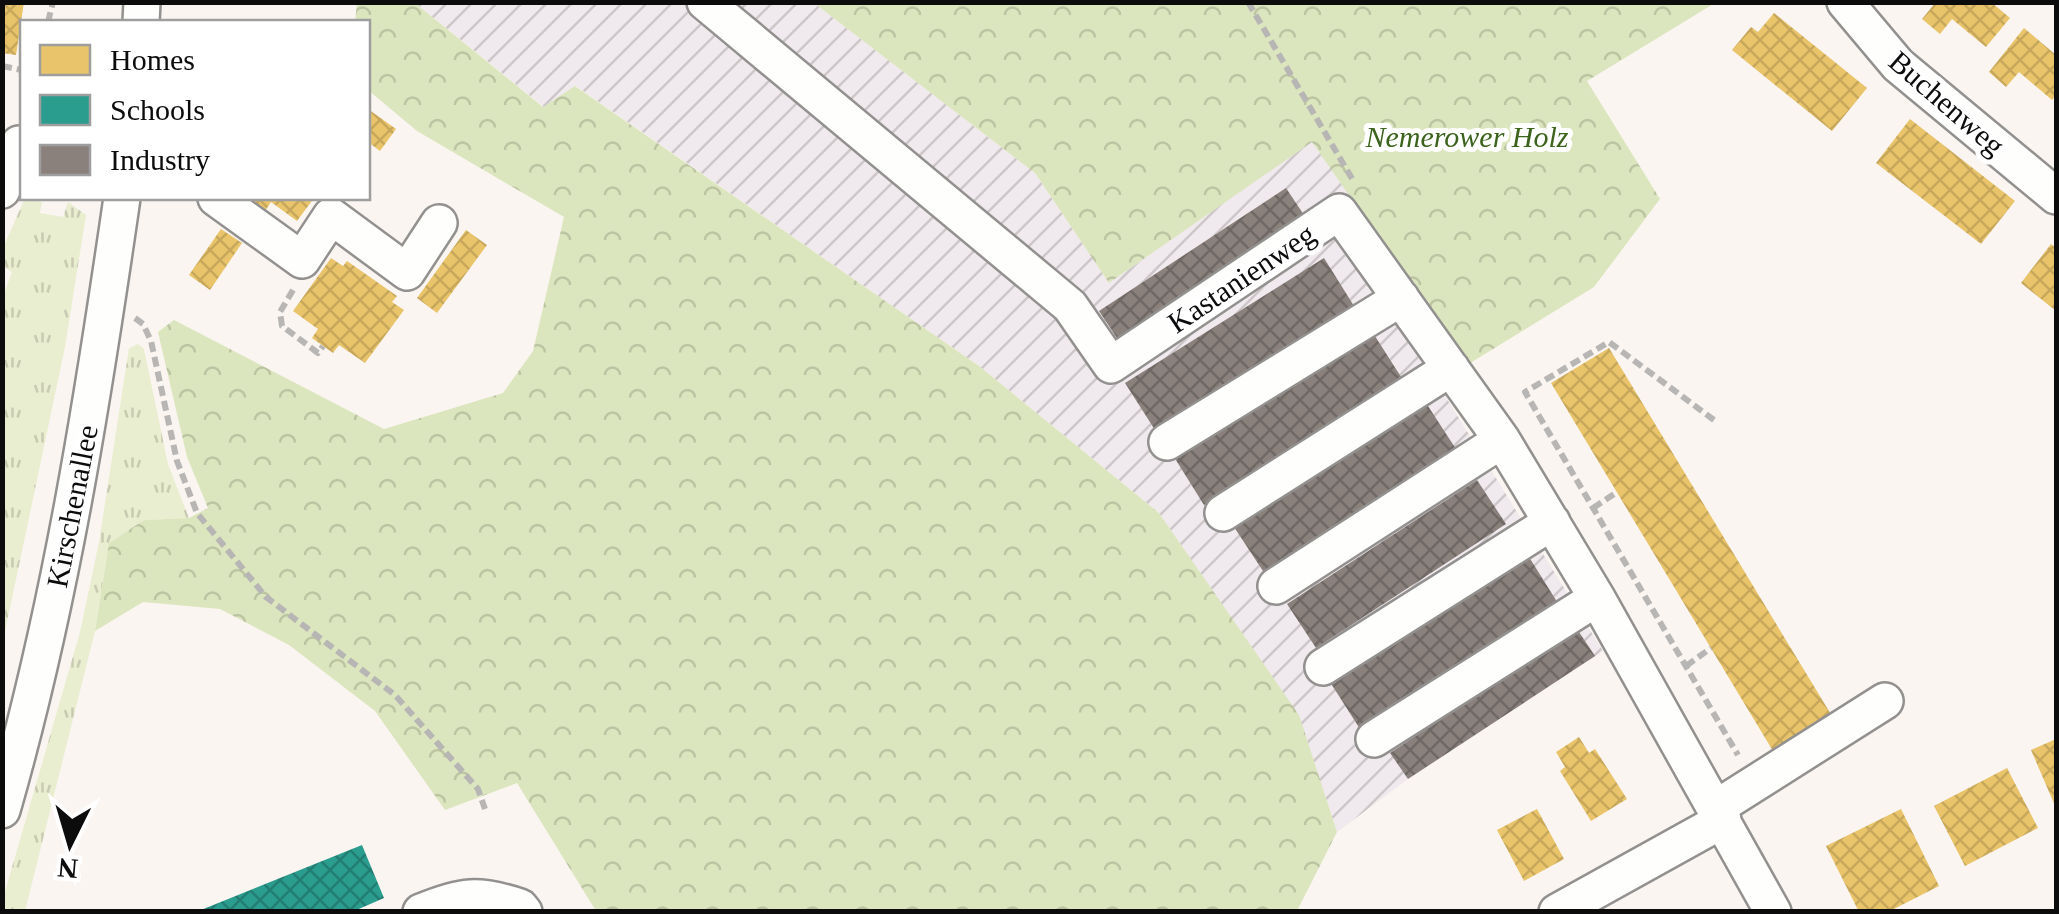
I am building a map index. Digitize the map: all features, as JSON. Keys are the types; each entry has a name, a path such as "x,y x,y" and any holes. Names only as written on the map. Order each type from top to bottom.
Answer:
{"street":[{"name":"Kastanienweg","path":"705,2 1070,306 1111,364 1338,212 1496,430 1597,598 1772,912"},
{"name":"Buchenweg","path":"1845,2 1898,65 2056,196"},
{"path":"2,190 14,143"},
{"name":"Kirschenallee","path":"2,810 35,696 81,470 122,200"},
{"path":"219,200 302,260 331,216 407,272 440,223"},
{"path":"1167,442 1401,298"},
{"path":"1223,513 1451,368"},
{"path":"1276,586 1496,430"},
{"path":"1324,667 1552,522"},
{"path":"1374,739 1597,598"},
{"path":"1557,912 1719,814 1756,785 1885,701"},
{"path":"421,912 443,902 485,896 520,907 524,912"}],"path":[{"path":"302,260 310,265 283,306 280,318 287,330 318,353 323,346"},
{"path":"151,340 177,461 197,513 266,598 395,695 478,790 486,808"},
{"path":"1714,420 1609,342 1525,392 1756,785"},
{"path":"1594,508 1617,492"},
{"path":"1686,666 1711,648"}],"shaded area":[{"path":"415,3 814,3 1035,173 1109,283 1312,141 1467,365 1439,386 1603,651 1408,779 1337,832 1298,715 1159,513 979,366 576,86 544,107"}],"green space":[{"path":"357,3 415,3 543,107 575,86 979,366 1159,513 1299,715 1337,832 1297,911 596,911 517,783 445,810 375,711 289,645 220,609 143,602 95,631 109,543 144,520 189,518 208,508 187,457 158,332 174,320 384,429 503,393 533,351 564,217 417,131 370,92 370,20 355,20"},
{"name":"Nemerower Holz","path":"814,3 1715,3 1587,81 1660,199 1594,287 1467,365 1312,142 1109,283 1035,173"},
{"path":"24,200 42,202 40,213 63,217 68,202 86,215 65,347 3,641 2,299 12,272 3,266 3,248"},
{"path":"138,344 144,349 168,464 189,518 144,520 109,543 95,631 25,911 3,911 2,902 80,632 99,542 129,348"}],"building: Homes":[{"path":"2,2 24,2 16,55 2,53"},
{"path":"1936,2 1991,2 2010,18 1986,47 1952,19 1940,34 1922,19"},
{"path":"1774,13 1867,88 1832,131 1732,50 1751,27 1758,32"},
{"path":"2024,28 2056,55 2056,95 2052,100 2019,72 2006,87 1989,72"},
{"path":"370,110 396,129 380,151 370,144"},
{"path":"1910,119 2015,201 1981,244 1876,163"},
{"path":"250,200 313,200 297,221 271,202 265,211"},
{"path":"221,229 242,243 210,290 189,275"},
{"path":"466,230 487,245 437,313 417,298"},
{"path":"2051,244 2056,248 2056,311 2021,283"},
{"path":"331,258 343,266 347,261 397,296 392,302 404,310 365,363 339,345 333,353 312,338 318,329 293,311"},
{"path":"1609,348 1832,716 1773,751 1551,383"},
{"path":"1579,737 1589,753 1595,749 1627,799 1591,821 1560,771 1565,767 1556,752"},
{"path":"2056,739 2056,808 2031,750"},
{"path":"2007,768 2038,828 1965,866 1934,806"},
{"path":"1537,809 1564,859 1524,881 1497,830"},
{"path":"1901,809 1939,886 1888,912 1859,912 1826,846"}],"building: Schools":[{"path":"362,845 384,898 352,912 196,912"}],"building: Industry":[{"path":"1286,188 1304,215 1117,338 1099,311"},
{"path":"1324,258 1354,306 1155,430 1125,383"},
{"path":"1373,333 1403,380 1204,505 1174,457"},
{"path":"1426,403 1456,449 1265,574 1234,527"},
{"path":"1477,480 1506,524 1316,648 1287,604"},
{"path":"1529,557 1559,605 1360,729 1330,682"},
{"path":"1577,629 1595,656 1408,779 1390,753"}]}
